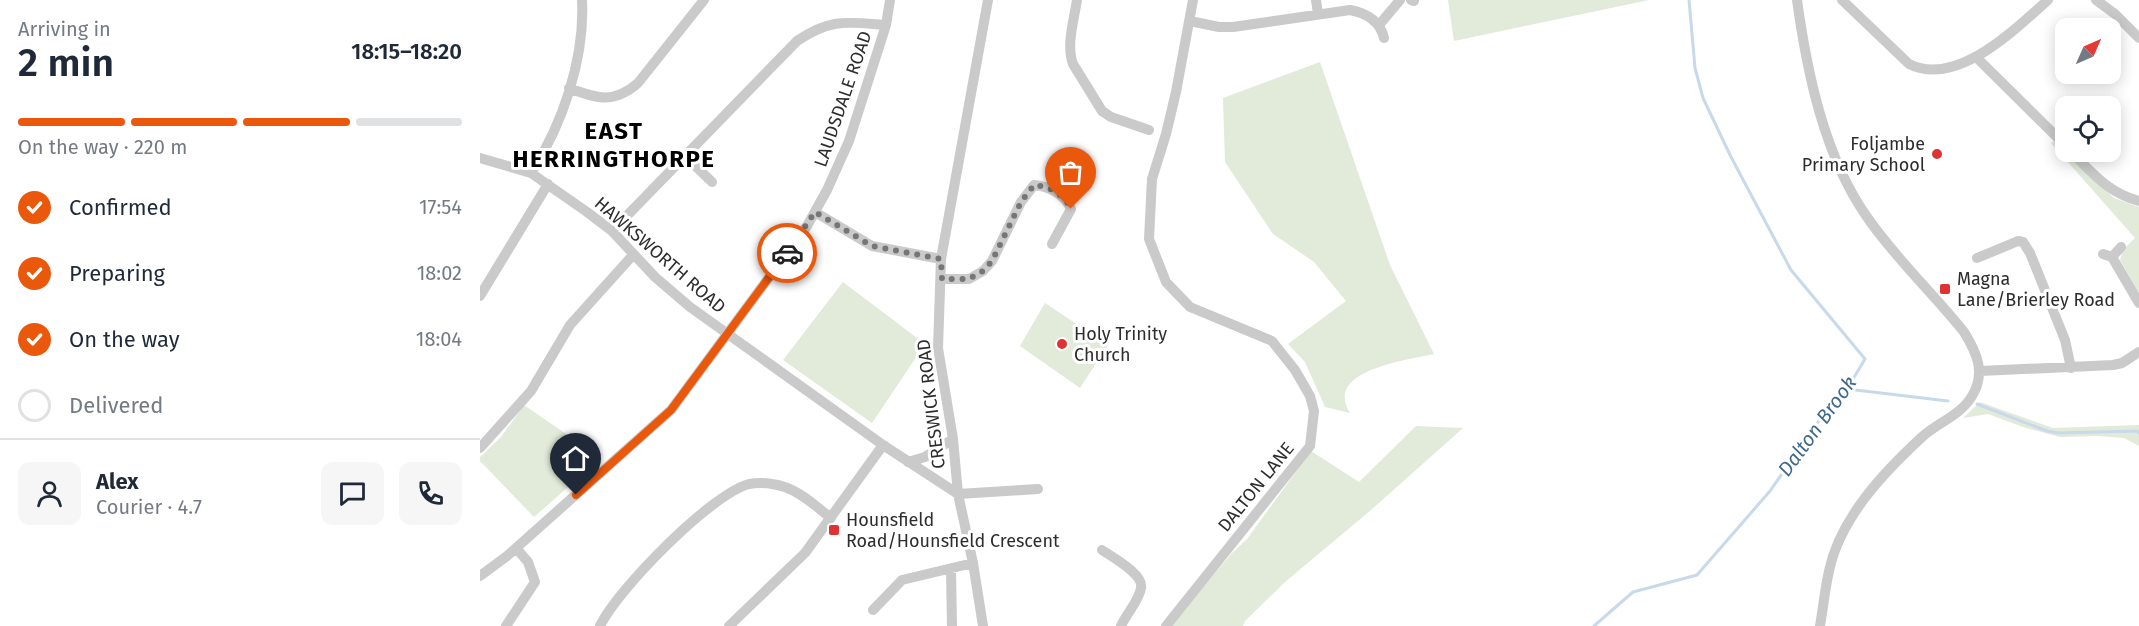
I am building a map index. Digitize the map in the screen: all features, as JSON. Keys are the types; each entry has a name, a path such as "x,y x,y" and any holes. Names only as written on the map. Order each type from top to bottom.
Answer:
{"street":[{"path":"531,173 548,147 569,88 581,41 582,0"},
{"path":"569,88 602,98 616,97 628,92 638,83 704,0"},
{"name":"LAUDSDALE ROAD","path":"480,576 516,548 671,410 815,212 849,141 886,25 890,0"},
{"name":"CRESWICK ROAD","path":"983,626 973,563 958,494 953,439 938,348 941,259 988,0"},
{"path":"1077,0 1070,56 1102,111 1111,117 1145,129 1145,115"},
{"name":"DALTON LANE","path":"1166,626 1310,446 1315,415 1310,396 1295,370 1272,341 1190,307 1166,282 1149,239 1152,179 1169,124 1193,0"},
{"path":"1316,0 1318,14"},
{"path":"1379,25 1400,0"},
{"path":"1797,0 1804,46 1819,110 1839,165 1853,195 1868,218 1964,332 1975,349 1980,371 1972,397 1955,413 1926,433 1893,464 1855,513 1837,546 1829,570 1820,626"},
{"path":"1842,0 1910,64 1920,70 1945,69 1976,57 2010,33 2048,0"},
{"path":"2096,0 2115,14 2139,38"},
{"path":"1190,21 1219,27 1233,27 1350,10 1361,12 1379,25 1384,38"},
{"path":"612,231 779,59 810,32 838,22 886,25"},
{"path":"1976,57 2055,135"},
{"path":"685,156 712,183"},
{"name":"HAWKSWORTH ROAD","path":"480,158 531,173 548,184 612,231 633,255 681,300 727,335 883,445 958,494"},
{"path":"2081,162 2109,189 2139,201"},
{"path":"480,296 548,184"},
{"path":"942,279 969,279 983,271 992,261 1021,202 1034,185 1044,186 1067,200 1071,209 1052,244"},
{"path":"815,212 872,246 941,259"},
{"path":"1977,258 2018,241 2024,242 2065,340 2071,368"},
{"path":"2121,247 2107,255 2139,303"},
{"path":"480,448 531,391 570,325 633,255"},
{"path":"1980,371 2114,365 2139,352"},
{"path":"908,462 925,457 953,439"},
{"path":"729,626 806,553 883,445"},
{"path":"600,626 607,612 668,545 707,509 749,484 772,483 794,490 831,518"},
{"path":"958,494 1038,489"},
{"path":"506,626 535,582 528,562 516,548"},
{"path":"1102,550 1131,571 1141,582 1141,589 1121,626"},
{"path":"873,610 902,580 973,563"},
{"path":"951,569 952,626"}],"green space":[{"path":"1448,0 1649,0 1454,41"},
{"path":"1320,62 1390,265 1434,354 1389,364 1358,377 1348,386 1345,398 1350,413 1325,407 1305,362 1288,344 1346,301 1314,262 1273,234 1225,162 1223,98"},
{"path":"2068,162 2076,162 2114,198 2139,207 2139,293 2120,260 2123,250 2135,238"},
{"path":"843,282 925,344 872,423 783,360"},
{"path":"1045,303 1108,345 1080,388 1020,346"},
{"path":"1980,402 2053,428 2139,425 2139,446 2124,438 2060,437 1988,414 1963,418"},
{"path":"524,405 601,458 534,517 480,461 480,457 501,437"},
{"path":"1416,426 1463,428 1371,510 1285,582 1245,621 1243,626 1170,626 1232,553 1247,539 1311,451 1359,482"}],"waterway":[{"name":"Dalton Brook","path":"1594,626 1633,592 1697,575 1770,491 1830,405 1847,389 1865,359 1791,270 1731,157 1703,98 1695,68 1689,0"},
{"path":"1847,389 1948,401"},
{"path":"1977,404 2047,431 2059,433 2137,431 2139,433"}],"way so far":[{"path":"787,253 815,212 872,246 941,259 942,279 969,279 983,271 992,261 1021,202 1034,185 1044,186 1067,200 1071,209"}],"place":[{"name":"Foljambe Primary School","path":"1937,154"},
{"name":"Magna Lane/Brierley Road","path":"1945,289"},
{"name":"Holy Trinity Church","path":"1062,344"},
{"name":"Hounsfield Road/Hounsfield Crescent","path":"834,530"}],"district":[{"name":"EAST HERRINGTHORPE","path":"614,145"}],"route":[{"path":"576,495 671,410 787,253"}]}
